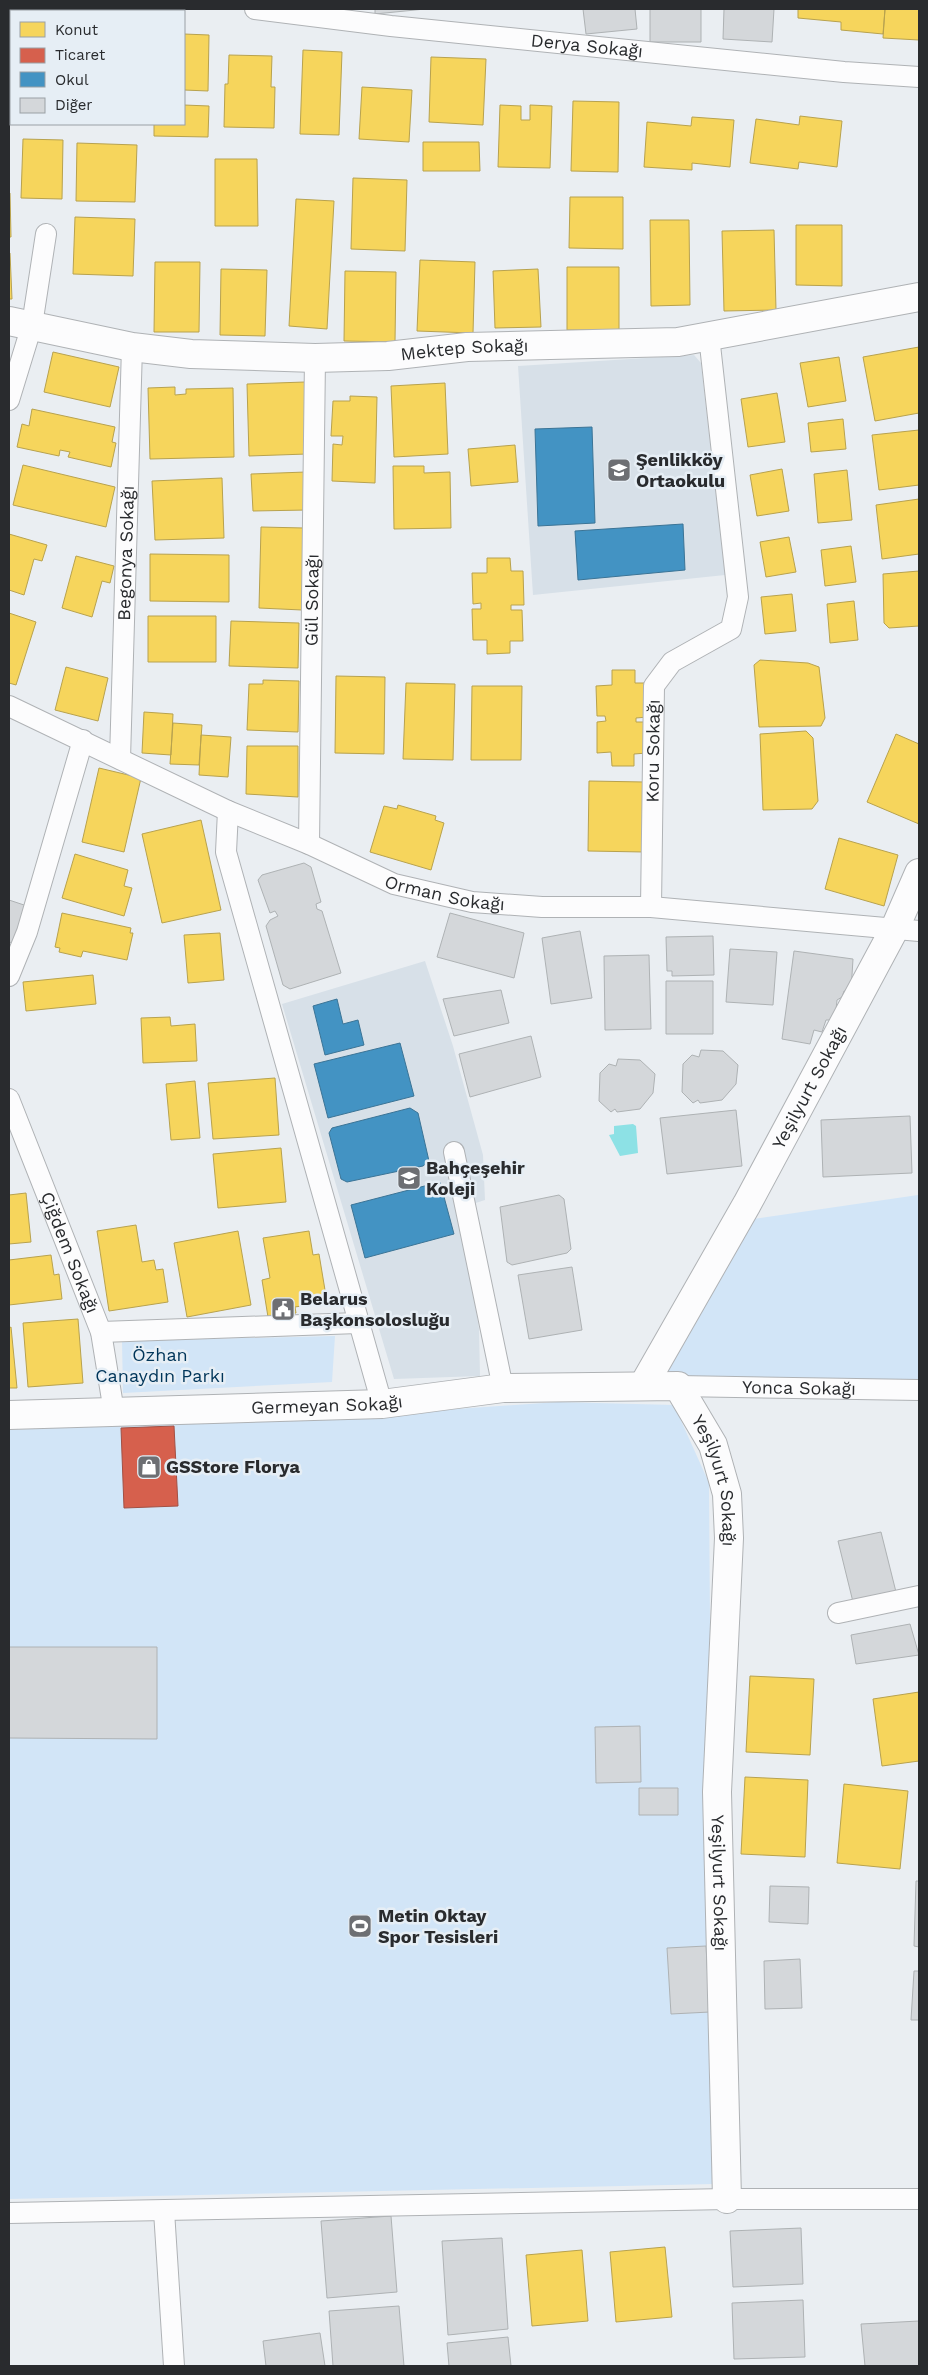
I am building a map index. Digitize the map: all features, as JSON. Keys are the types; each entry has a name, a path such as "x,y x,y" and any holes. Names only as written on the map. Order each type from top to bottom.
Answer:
{"main road":[{"name":"Mektep Sokağı","path":"20,323 132,347 191,354 315,358 388,356 467,347 678,342 919,297"},
{"name":"Yeşilyurt Sokağı","path":"643,1386 907,929 919,873"},
{"path":"643,1386 678,1386"},
{"name":"Germeyan Sokağı","path":"9,1415 382,1404 503,1388 643,1386"},
{"name":"Yeşilyurt Sokağı","path":"678,1386 713,1445 727,1494 729,1538 717,1792 727,2199"}],"street":[{"name":"Derya Sokağı","path":"255,9 391,26 844,72 919,77"},
{"path":"9,400 20,323 46,234"},
{"name":"Koru Sokağı","path":"652,907 654,686 672,662 731,629 738,596 709,336"},
{"name":"Begonya Sokağı","path":"120,759 132,347"},
{"name":"Gül Sokağı","path":"309,844 315,358"},
{"name":"Orman Sokağı","path":"9,706 228,811 309,844 394,884 472,902 542,907 652,907 907,929"},
{"path":"9,976 28,932 83,740"},
{"path":"228,811 226,852 382,1404"},
{"name":"Çiğdem Sokağı","path":"9,1099 101,1332 114,1412"},
{"path":"454,1152 503,1388"},
{"path":"101,1332 358,1323"},
{"name":"Yonca Sokağı","path":"678,1386 919,1390"},
{"path":"838,1613 919,1596"},
{"path":"9,2212 727,2199 919,2199"},
{"path":"164,2210 174,2366"}],"shaded area":[{"name":"Şenlikköy Ortaokulu","path":"694,355 701,363 725,575 533,595 518,366"},
{"name":"Bahçeşehir Koleji","path":"425,961 453,1046 483,1155 485,1200 460,1208 479,1329 480,1376 394,1379 282,1004"}],"green space":[{"path":"918,1195 919,1383 665,1377 753,1219"},
{"name":"Özhan Canaydın Parkı","path":"335,1336 332,1382 123,1393 122,1341"},
{"name":"Metin Oktay Spor Tesisleri","path":"558,1402 674,1405 709,1483 714,2184 9,2199 9,1430 428,1411"}],"water":[{"path":"633,1124 636,1126 638,1153 620,1156 609,1135 614,1134 614,1126"}],"building: Konut":[{"path":"798,9 885,9 883,34 841,30 841,22 798,18"},
{"path":"885,9 919,9 919,40 883,38"},
{"path":"185,34 209,35 208,91 185,90"},
{"path":"303,50 342,52 339,135 300,134"},
{"path":"229,55 272,56 271,87 275,87 274,128 224,127 225,84 228,84"},
{"path":"431,57 486,59 483,125 429,122"},
{"path":"362,87 412,90 409,142 359,139"},
{"path":"573,101 619,102 618,172 571,171"},
{"path":"185,105 209,106 208,137 154,136 154,125 185,125"},
{"path":"500,105 521,106 521,120 530,120 530,105 552,106 550,168 498,167"},
{"path":"800,116 842,121 837,167 799,162 798,169 750,163 756,119 799,125"},
{"path":"692,117 734,120 730,167 692,163 692,170 644,167 647,122 691,126"},
{"path":"23,139 63,140 62,199 21,198"},
{"path":"423,142 479,142 480,171 423,171"},
{"path":"77,143 137,145 135,202 76,201"},
{"path":"215,159 257,159 258,226 215,226"},
{"path":"353,178 407,180 405,251 351,249"},
{"path":"10,193 11,237 9,237"},
{"path":"570,197 623,197 623,249 569,248"},
{"path":"296,199 334,201 327,329 289,326"},
{"path":"75,217 135,219 133,276 73,274"},
{"path":"650,220 689,220 690,305 651,306"},
{"path":"796,225 842,225 842,286 796,285"},
{"path":"774,230 776,310 724,311 722,231"},
{"path":"10,253 12,299 9,299"},
{"path":"420,260 475,262 473,333 417,331"},
{"path":"155,262 200,262 199,332 154,332"},
{"path":"567,267 619,267 619,330 567,330"},
{"path":"221,269 267,270 265,336 220,335"},
{"path":"538,269 541,327 495,328 493,271"},
{"path":"345,271 396,272 395,342 344,341"},
{"path":"919,347 919,413 875,421 863,357"},
{"path":"53,352 119,367 110,407 44,392"},
{"path":"839,357 846,401 808,407 800,363"},
{"path":"305,382 307,454 249,456 247,384"},
{"path":"445,383 448,454 394,457 391,386"},
{"path":"175,387 175,395 186,394 186,389 233,388 234,457 150,459 148,388"},
{"path":"777,393 785,442 748,447 741,399"},
{"path":"350,396 377,397 375,483 332,481 333,444 342,445 343,436 331,436 333,401 350,401"},
{"path":"32,409 115,427 112,442 116,443 111,467 68,457 70,452 60,450 59,456 17,447 22,424 29,426"},
{"path":"843,419 846,449 811,452 808,423"},
{"path":"919,430 919,485 879,490 872,435"},
{"path":"515,445 518,482 471,486 468,449"},
{"path":"23,465 115,487 106,527 13,505"},
{"path":"393,466 424,466 424,473 450,472 451,528 394,529"},
{"path":"782,469 789,511 757,516 750,475"},
{"path":"847,470 852,520 818,523 814,474"},
{"path":"306,472 307,510 253,511 251,474"},
{"path":"222,478 224,538 155,540 152,481"},
{"path":"919,499 919,554 882,559 876,505"},
{"path":"261,527 304,528 302,610 259,608"},
{"path":"9,534 47,545 42,561 34,559 24,595 9,590"},
{"path":"789,537 796,572 766,577 760,542"},
{"path":"851,546 856,582 825,586 821,550"},
{"path":"150,554 229,555 229,602 150,601"},
{"path":"76,556 114,566 110,583 102,581 92,617 62,608"},
{"path":"487,558 510,558 511,571 523,571 524,605 511,605 511,610 522,610 523,641 510,641 510,653 487,654 487,640 473,640 472,609 481,609 481,603 473,604 472,573 487,573"},
{"path":"919,571 919,626 889,628 884,623 883,574"},
{"path":"792,594 796,631 765,634 761,597"},
{"path":"854,601 858,640 830,643 827,604"},
{"path":"9,613 36,622 16,685 9,683"},
{"path":"148,616 216,616 216,662 148,662"},
{"path":"231,621 299,623 298,668 229,666"},
{"path":"760,660 808,663 819,667 825,718 821,726 759,727 754,665"},
{"path":"66,667 108,678 98,721 55,710"},
{"path":"612,670 635,670 635,683 647,683 648,717 636,718 636,722 646,722 647,753 634,754 634,766 612,766 611,752 597,753 597,722 606,721 605,716 597,716 596,686 612,685"},
{"path":"336,676 385,677 384,754 335,753"},
{"path":"263,680 299,681 298,732 247,730 249,684 263,684"},
{"path":"406,683 455,684 453,760 403,759"},
{"path":"472,686 522,686 521,760 471,760"},
{"path":"144,712 173,714 171,755 142,753"},
{"path":"173,723 202,725 199,765 170,764"},
{"path":"806,731 813,738 818,801 812,809 763,810 760,734"},
{"path":"896,734 919,744 919,824 867,802"},
{"path":"201,735 231,737 228,777 199,775"},
{"path":"247,746 298,746 298,797 246,794"},
{"path":"99,768 141,778 124,852 82,842"},
{"path":"589,781 644,782 644,852 588,851"},
{"path":"398,805 436,816 435,820 444,823 431,870 370,852 384,806 397,809"},
{"path":"201,820 221,910 162,923 142,834"},
{"path":"839,838 898,855 884,906 825,889"},
{"path":"75,854 128,870 124,886 132,888 124,916 62,898"},
{"path":"62,913 131,928 130,933 133,933 127,960 83,951 81,957 59,952 60,948 55,947"},
{"path":"220,933 224,980 188,983 184,935"},
{"path":"93,975 96,1004 26,1011 23,982"},
{"path":"170,1017 171,1026 195,1024 197,1061 143,1063 141,1018"},
{"path":"275,1078 279,1135 213,1139 208,1083"},
{"path":"195,1081 200,1138 171,1140 166,1084"},
{"path":"281,1148 286,1202 218,1208 213,1154"},
{"path":"26,1193 31,1242 9,1244 9,1195"},
{"path":"136,1225 142,1262 154,1260 156,1270 163,1269 168,1302 109,1311 97,1231"},
{"path":"238,1231 251,1305 187,1317 174,1243"},
{"path":"309,1231 313,1255 319,1254 327,1302 295,1307 296,1313 268,1317 262,1280 270,1278 263,1238"},
{"path":"51,1255 54,1275 59,1274 62,1299 9,1305 9,1260"},
{"path":"78,1319 83,1383 28,1387 23,1323"},
{"path":"11,1327 17,1388 9,1388 9,1328"},
{"path":"750,1676 814,1679 810,1755 746,1752"},
{"path":"919,1692 919,1761 882,1766 873,1699"},
{"path":"745,1777 808,1780 805,1857 741,1854"},
{"path":"844,1784 908,1791 900,1869 837,1863"},
{"path":"665,2247 672,2317 616,2322 610,2252"},
{"path":"582,2250 588,2321 532,2326 526,2255"}],"building: Ticaret":[{"name":"GSStore Florya","path":"174,1426 178,1506 124,1508 121,1428"}],"building: Okul":[{"path":"592,427 595,523 538,526 535,429"},
{"path":"683,524 685,570 578,580 575,531"},
{"path":"337,999 343,1024 358,1020 364,1045 325,1055 313,1006"},
{"path":"400,1043 414,1096 328,1118 314,1064"},
{"path":"410,1108 418,1113 429,1161 423,1166 347,1182 341,1179 329,1133 332,1128"},
{"path":"440,1182 454,1234 365,1258 351,1205"}],"building: Diğer":[{"path":"375,9 425,9 375,14"},
{"path":"583,9 635,9 637,29 586,34"},
{"path":"650,9 701,9 701,42 650,42"},
{"path":"724,9 774,9 772,42 723,39"},
{"path":"304,863 311,867 321,902 316,904 317,909 322,911 341,973 290,989 283,985 266,926 270,920 278,916 275,911 270,913 258,880 262,875"},
{"path":"9,900 27,906 13,943 9,942"},
{"path":"450,913 524,933 514,978 437,957"},
{"path":"580,931 592,998 551,1004 542,938"},
{"path":"713,936 714,975 672,976 672,971 667,971 666,937"},
{"path":"730,949 777,952 773,1005 726,1002"},
{"path":"794,951 853,959 851,991 844,991 842,997 837,1000 835,1020 826,1020 822,1032 814,1030 810,1044 782,1039"},
{"path":"649,955 651,1029 605,1030 604,956"},
{"path":"666,981 713,981 713,1034 666,1034"},
{"path":"501,990 509,1023 454,1036 443,999"},
{"path":"531,1036 541,1077 470,1097 459,1054"},
{"path":"701,1050 723,1051 738,1065 736,1084 722,1100 700,1103 698,1100 693,1103 682,1092 683,1064 692,1055 699,1057"},
{"path":"618,1059 640,1060 655,1074 653,1093 640,1109 617,1112 615,1109 611,1112 599,1101 600,1073 609,1064 616,1066"},
{"path":"736,1110 742,1166 667,1174 660,1118"},
{"path":"910,1116 912,1173 823,1177 821,1120"},
{"path":"559,1195 564,1199 571,1249 567,1253 512,1265 507,1262 500,1207"},
{"path":"572,1267 582,1330 529,1339 518,1275"},
{"path":"881,1532 896,1592 853,1602 838,1541"},
{"path":"910,1624 919,1655 856,1664 851,1635"},
{"path":"9,1647 157,1647 157,1739 9,1738"},
{"path":"640,1726 641,1782 596,1783 595,1727"},
{"path":"639,1788 678,1788 678,1815 639,1815"},
{"path":"916,1881 919,1881 919,1947 914,1946"},
{"path":"770,1886 809,1887 808,1924 769,1922"},
{"path":"706,1946 710,2012 671,2014 667,1948"},
{"path":"800,1959 802,2008 765,2009 764,1961"},
{"path":"914,1971 919,1971 919,2020 911,2020"},
{"path":"391,2216 397,2292 327,2298 321,2221"},
{"path":"801,2228 803,2284 733,2287 730,2231"},
{"path":"502,2238 508,2329 448,2335 442,2241"},
{"path":"803,2300 805,2357 734,2359 732,2303"},
{"path":"399,2306 404,2366 333,2366 329,2311"},
{"path":"919,2321 919,2366 865,2366 861,2324"},
{"path":"320,2333 325,2366 266,2366 263,2341"},
{"path":"508,2337 511,2366 449,2366 447,2343"}],"place":[{"name":"Şenlikköy Ortaokulu","path":"619,470"},
{"name":"Bahçeşehir Koleji","path":"409,1178"},
{"name":"Belarus Başkonsolosluğu","path":"283,1309"},
{"name":"GSStore Florya","path":"149,1467"},
{"name":"Metin Oktay Spor Tesisleri","path":"360,1926"}]}
